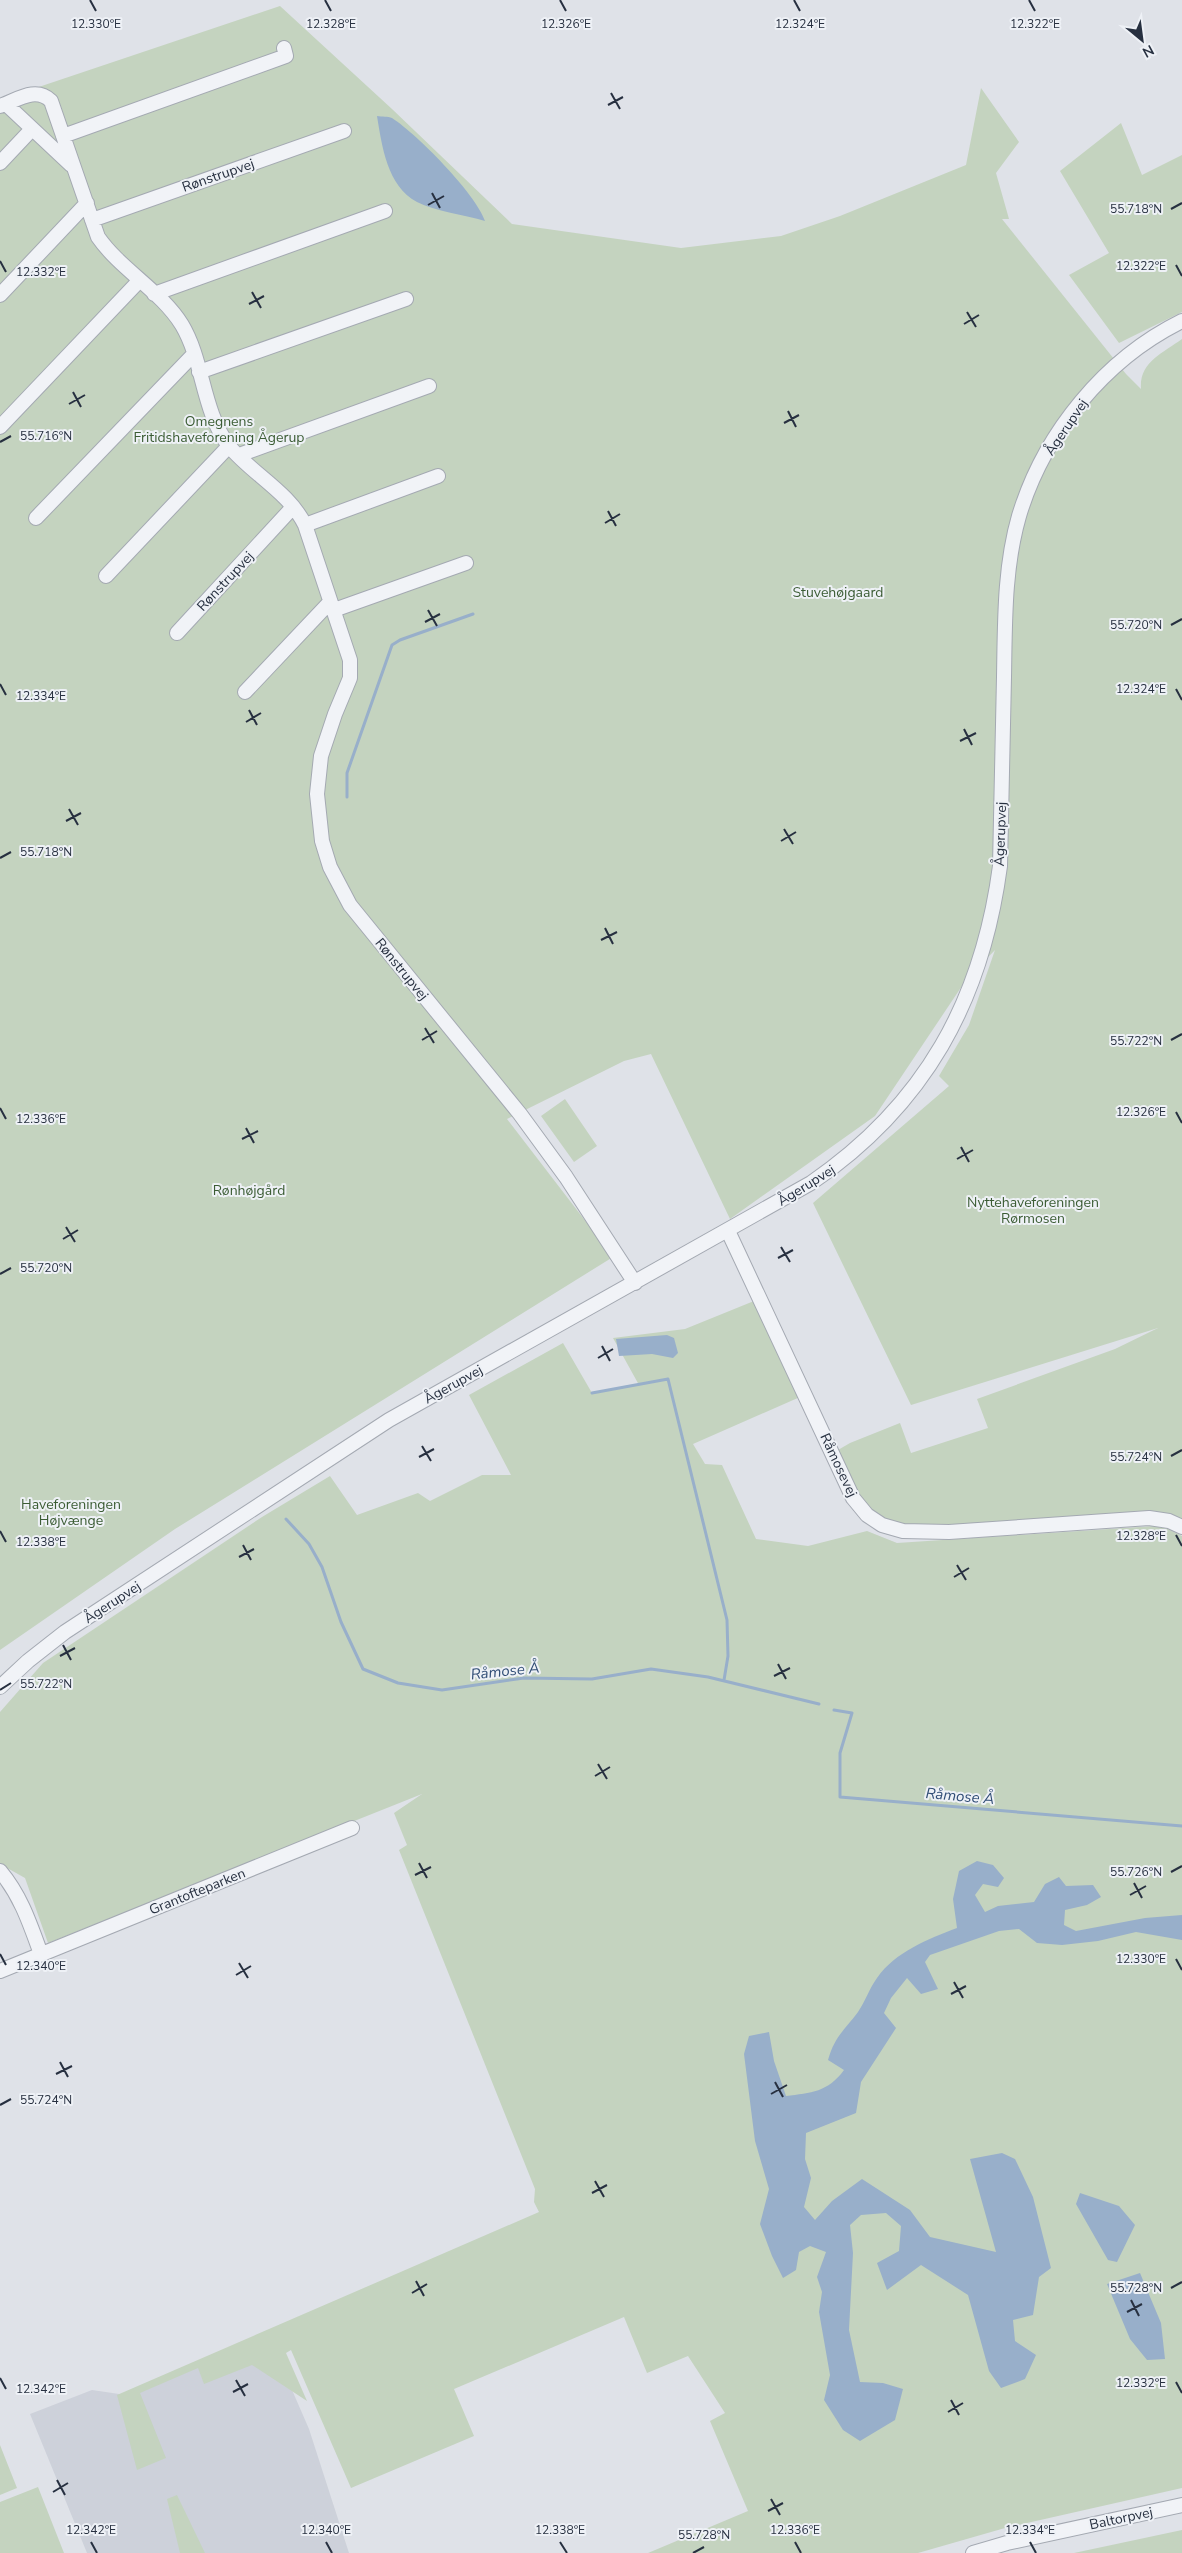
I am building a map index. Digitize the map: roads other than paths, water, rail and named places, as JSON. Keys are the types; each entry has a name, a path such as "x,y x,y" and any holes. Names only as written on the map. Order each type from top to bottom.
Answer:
{"street":[{"path":"63,136 286,56 284,48"},
{"name":"Rønstrupvej","path":"72,166 3,105 34,93 44,94 51,101 98,237 109,252 154,294 182,327 217,426 234,450 293,507 305,525 350,660 350,678 335,714 321,756 317,794 320,832 330,867 350,905 520,1114 566,1177 635,1283"},
{"path":"0,163 32,129"},
{"name":"Rønstrupvej","path":"92,220 344,131"},
{"path":"0,295 87,203"},
{"path":"154,294 385,212"},
{"path":"0,427 139,281"},
{"path":"199,372 406,299"},
{"name":"Ågerupvej","path":"0,1688 65,1632 389,1420 811,1183 851,1155 900,1106 924,1074 951,1031 984,952 1000,866 1006,590 1019,516 1036,474 1051,446 1072,414 1120,360 1182,321"},
{"path":"36,518 193,355"},
{"path":"106,576 234,450 429,386"},
{"path":"305,525 438,476"},
{"name":"Rønstrupvej","path":"176,634 293,507"},
{"path":"245,692 332,606 466,563"},
{"name":"Råmosevej","path":"728,1231 854,1498 867,1515 882,1525 903,1531 949,1532 1149,1518 1169,1521 1182,1527"},
{"name":"Grantofteparken","path":"0,1971 352,1828"},
{"path":"0,1871 12,1886 24,1907 41,1954"},
{"name":"Baltorpvej","path":"973,2553 1007,2542 1182,2505"}],"water":[{"path":"377,116 392,118 416,137 458,181 479,209 485,221 432,208 417,202 407,195 392,176 381,140"},
{"path":"667,1335 674,1338 678,1353 673,1358 652,1354 619,1356 616,1339"},
{"path":"977,1861 993,1865 1004,1878 998,1887 983,1884 975,1895 985,1912 998,1906 1034,1902 1045,1884 1059,1877 1066,1886 1093,1885 1101,1897 1087,1905 1065,1910 1064,1925 1076,1931 1145,1918 1182,1915 1182,1940 1136,1932 1098,1941 1062,1945 1037,1943 1019,1929 999,1931 930,1955 925,1962 938,1989 921,1994 907,1978 891,1998 884,2013 896,2028 861,2082 856,2113 806,2133 805,2159 811,2178 804,2207 815,2220 832,2201 862,2179 910,2210 930,2237 996,2252 970,2159 1002,2153 1015,2159 1033,2197 1051,2268 1039,2277 1033,2315 1013,2320 1015,2341 1036,2355 1025,2379 1001,2388 989,2371 968,2295 921,2265 887,2290 877,2263 899,2251 901,2226 886,2213 861,2215 850,2225 853,2253 849,2330 860,2382 883,2383 903,2389 895,2420 860,2441 843,2430 824,2400 830,2375 819,2312 822,2292 817,2277 826,2252 810,2246 799,2252 796,2270 783,2278 760,2224 769,2189 755,2141 744,2054 749,2036 769,2032 774,2061 786,2096 811,2092 832,2083 844,2070 828,2060 840,2034 858,2012 884,1969 913,1947 957,1928 953,1899 959,1871"},
{"path":"1080,2193 1119,2206 1135,2225 1117,2262 1108,2260 1076,2204"},
{"path":"1140,2273 1161,2323 1165,2359 1147,2360 1130,2339 1107,2284"}],"waterway":[{"path":"347,797 347,773 392,645 400,640 473,614"},
{"path":"592,1393 668,1379 727,1620 728,1656 724,1680"},
{"name":"Råmose Å","path":"286,1519 309,1544 322,1567 341,1622 363,1669 398,1683 442,1690 524,1678 592,1679 651,1669 708,1677 819,1704"},
{"name":"Råmose Å","path":"834,1710 852,1713 840,1753 840,1797 1182,1826"}],"park label":[{"name":"Omegnens Fritidshaveforening Ågerup","path":"219,430"},
{"name":"Stuvehøjgaard","path":"838,592"},
{"name":"Rønhøjgård","path":"249,1190"},
{"name":"Nyttehaveforeningen Rørmosen","path":"1033,1210"},
{"name":"Haveforeningen Højvænge","path":"71,1512"}]}
